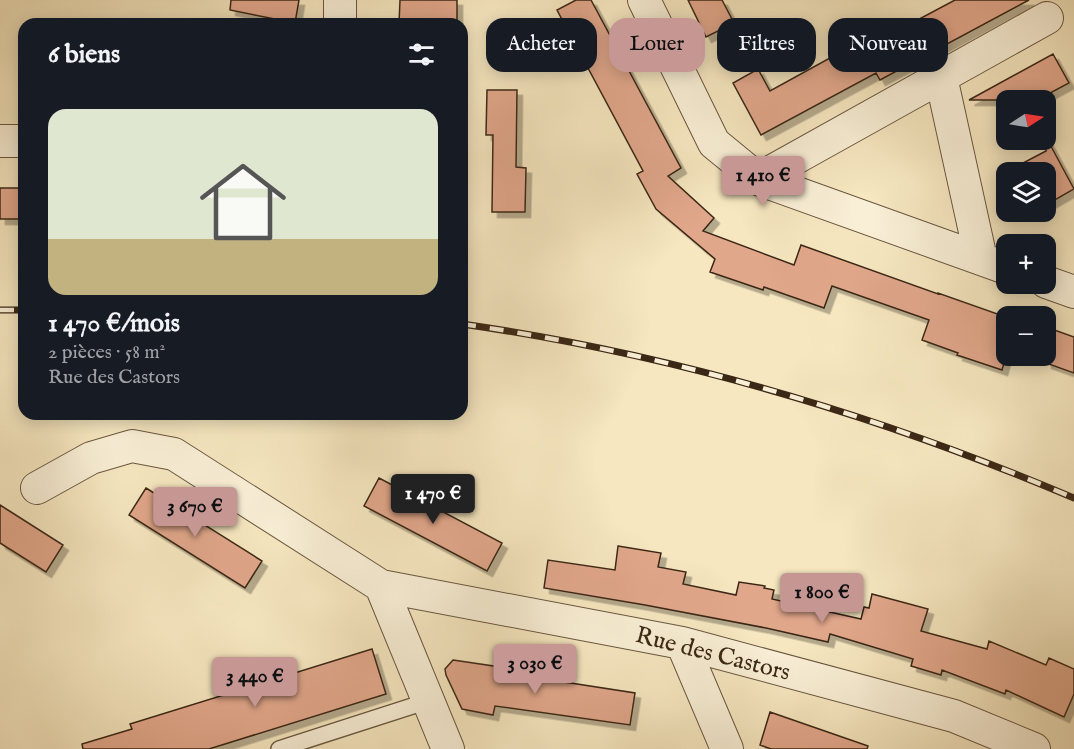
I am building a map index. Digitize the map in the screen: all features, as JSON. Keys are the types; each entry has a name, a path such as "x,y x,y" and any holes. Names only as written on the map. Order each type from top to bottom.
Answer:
{"street":[{"path":"340,0 340,18"},
{"path":"644,0 714,143 758,178 994,263"},
{"path":"758,178 1047,18"},
{"path":"941,77 994,263"},
{"path":"0,141 18,141"},
{"path":"1056,286 1074,292"},
{"name":"Rue des Castors","path":"37,488 91,458 132,446 174,454 381,586 682,643 954,716 1034,749"},
{"path":"381,586 448,749"},
{"path":"682,643 727,749"}],"lane":[{"path":"279,749 428,701"}],"building":[{"path":"231,0 299,0 296,18 270,18 230,10"},
{"path":"400,0 457,0 457,18 399,18"},
{"path":"576,0 591,0 609,34 609,72 630,72 681,168 668,176 714,218 703,231 794,265 801,245 996,313 996,366 1003,366 1002,370 922,340 929,320 832,286 824,308 764,287 763,290 710,272 715,259 656,209 637,174 643,171 590,72 597,72 597,18 561,18 557,10"},
{"path":"688,0 722,0 731,18 717,18 717,32 706,37 705,18 697,18"},
{"path":"955,0 1029,0 948,43 948,18 921,18"},
{"path":"1053,54 1069,83 1056,90 996,90 996,100 969,100"},
{"path":"828,59 828,72 895,72 880,80 876,73 761,135 733,83 753,72 760,72 770,91 805,72 816,72 816,66"},
{"path":"487,90 517,90 516,167 526,168 525,212 492,212 493,135 486,135"},
{"path":"1053,150 1074,189 1056,199 1056,162 1025,162 1046,151"},
{"path":"0,188 18,188 18,219 0,219"},
{"path":"1056,331 1074,337 1074,373 1054,366"},
{"path":"379,478 502,543 487,571 364,506"},
{"path":"146,488 262,561 245,588 129,515"},
{"path":"0,505 63,545 46,572 0,543"},
{"path":"618,546 661,553 658,567 686,572 683,584 736,595 739,582 765,586 764,588 774,590 772,599 861,619 864,607 869,608 872,594 928,609 921,631 987,649 989,641 1046,665 1049,658 1074,669 1074,694 1064,717 1006,690 1005,694 942,670 941,675 911,666 913,659 830,634 828,642 766,628 544,588 548,560 615,570"},
{"path":"372,649 386,694 209,749 83,749 82,744 132,729 130,724"},
{"path":"453,660 500,667 499,672 635,693 630,725 495,706 493,715 462,709 446,675 445,669"},
{"path":"770,712 868,746 867,749 771,749 760,745"}],"railway":[{"path":"0,310 18,310"},
{"path":"468,325 619,352 774,391 925,440 1074,498"}]}
